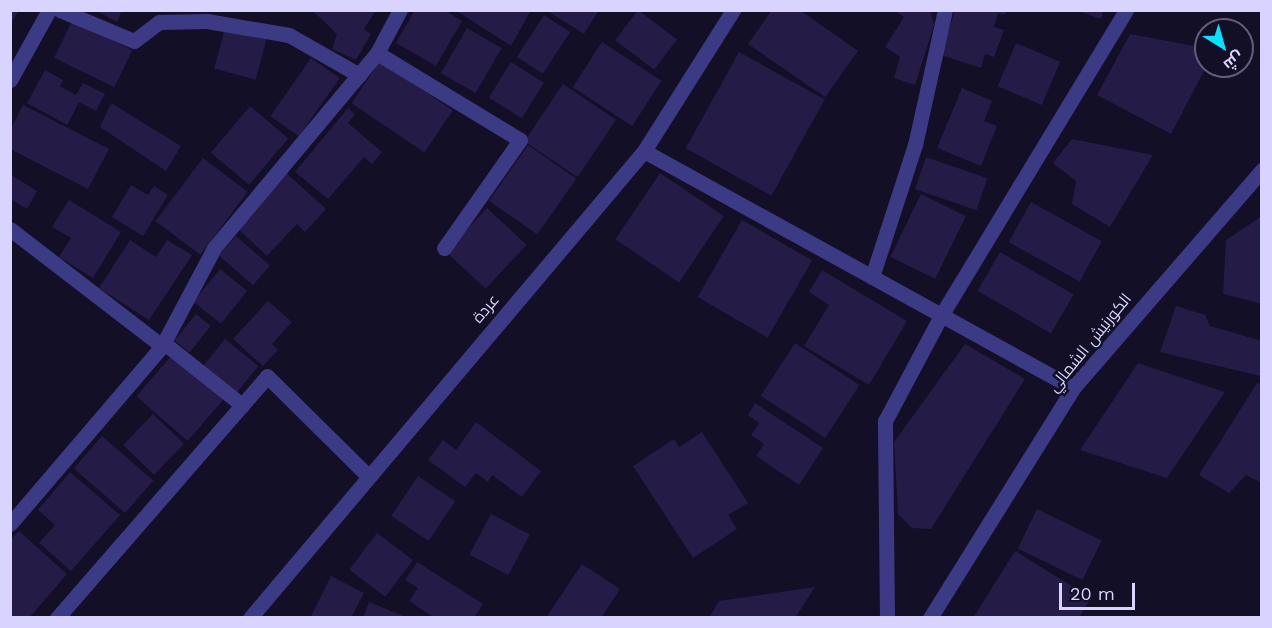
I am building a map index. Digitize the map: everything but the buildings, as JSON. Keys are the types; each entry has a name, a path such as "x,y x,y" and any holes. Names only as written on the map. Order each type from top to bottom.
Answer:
{"street":[{"path":"10,80 49,10"},
{"path":"60,10 134,41 159,22 207,21 289,35 359,75"},
{"path":"10,524 163,344 214,248 377,53 400,10"},
{"name":"عردة","path":"250,618 644,151 733,10"},
{"path":"873,277 915,145 945,10"},
{"path":"887,618 885,421 942,314 1126,10"},
{"path":"377,53 520,140 444,248"},
{"path":"644,151 1072,388"},
{"name":"الكورنيش الشمالي","path":"930,618 1072,388 1262,170"},
{"path":"10,229 242,405"},
{"path":"57,618 267,376 368,476"}]}
